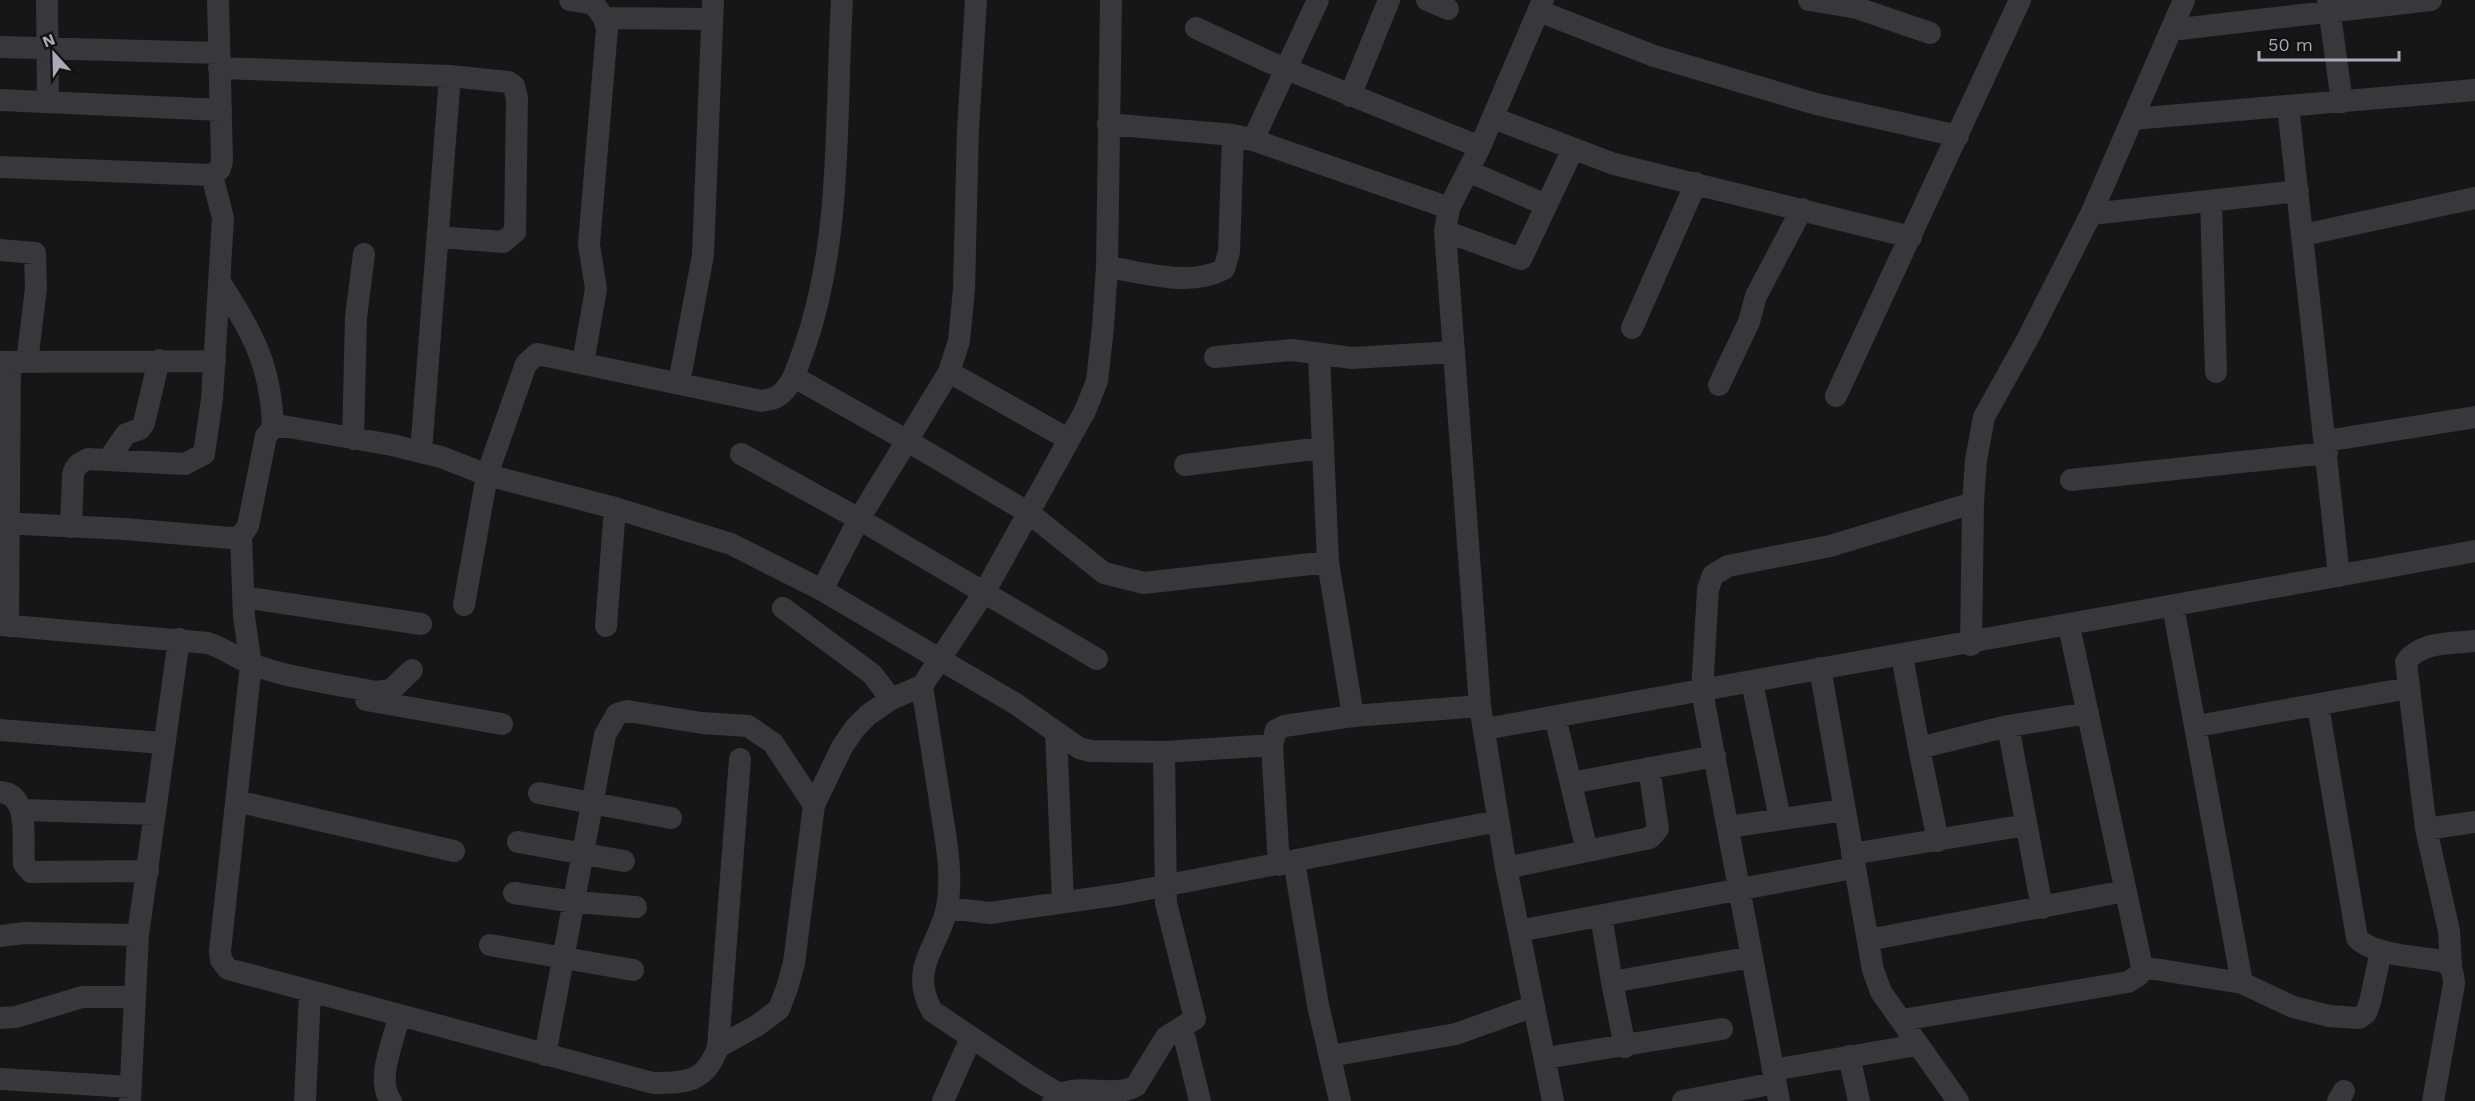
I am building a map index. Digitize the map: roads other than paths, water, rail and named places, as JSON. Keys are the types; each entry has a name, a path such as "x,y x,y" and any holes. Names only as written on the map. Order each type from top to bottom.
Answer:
{"street":[{"path":"47,0 48,101"},
{"path":"0,167 212,175 220,169 222,161 218,0"},
{"path":"570,0 594,4 604,18 607,29 589,244 596,289 583,363"},
{"path":"464,605 487,475 530,358 537,354 761,401 773,399 782,394 794,378 817,311 832,221 843,0"},
{"path":"822,590 859,519 949,372 959,340 964,289 968,129 976,0"},
{"path":"718,1047 758,1025 779,1009 794,963 814,805 842,747 855,728 891,699 922,686 941,660 985,591 1029,513 1085,411 1097,381 1107,267 1111,0"},
{"path":"1107,267 1191,279 1213,276 1224,269 1229,252 1243,137 1287,69 1318,0"},
{"path":"1350,96 1389,0"},
{"path":"1427,0 1448,9"},
{"path":"1809,0 1870,6 1930,33"},
{"path":"1836,396 2020,0"},
{"path":"1971,645 1973,503 1976,460 1984,417 2028,338 2091,214 2184,0"},
{"path":"2171,30 2329,6 2431,0"},
{"path":"1553,1101 1506,868 1480,706 1445,231 1449,208 1480,147 1541,5 1654,56 1816,104 1958,136"},
{"path":"2329,6 2342,102"},
{"path":"604,18 712,9 703,255 679,383"},
{"path":"1196,28 1350,96 1480,147"},
{"path":"0,47 450,76 508,82 514,86 517,98 515,232 503,242 438,237"},
{"path":"421,452 450,76"},
{"path":"2132,119 2475,90"},
{"path":"0,100 221,110"},
{"path":"2288,106 2339,576"},
{"path":"1492,118 1614,164 1911,237"},
{"path":"1108,124 1243,137 1449,208"},
{"path":"1445,231 1521,259 1573,149"},
{"path":"1468,171 1546,205"},
{"path":"71,527 75,467 88,459 185,464 204,454 215,361 223,218 212,175"},
{"path":"1632,327 1696,183"},
{"path":"2091,214 2298,191"},
{"path":"2303,235 2475,198"},
{"path":"2211,201 2216,372"},
{"path":"1719,385 1749,322 1756,296 1802,209"},
{"path":"0,250 35,253 36,288 12,362 5,524 4,625 208,643 231,651 250,671 502,724"},
{"path":"353,439 357,307 364,254"},
{"path":"220,282 252,334 267,371 272,398 273,428"},
{"path":"1215,357 1292,350 1352,358 1454,352"},
{"path":"1319,355 1328,562 1353,716"},
{"path":"108,460 126,434 140,429 144,423 159,360"},
{"path":"12,362 215,361"},
{"path":"949,372 1068,439"},
{"path":"794,378 906,440 1029,513 1104,573 1132,582 1144,583 1328,562"},
{"path":"2071,480 2326,447 2475,417"},
{"path":"740,759 718,1047 712,1064 699,1077 679,1083 653,1083 238,974 228,969 221,960 250,671 243,597 241,536 248,526 266,436 273,428 283,426 421,452 487,475 615,507 731,544 822,590 1016,704 1079,748 1091,751 1164,752 1272,745"},
{"path":"1185,465 1322,448"},
{"path":"741,454 985,591 1097,659"},
{"path":"1776,1085 1702,691 1708,589 1713,575 1728,566 1830,546 1973,503"},
{"path":"606,626 615,507"},
{"path":"5,524 230,538 241,536"},
{"path":"1485,729 1820,668 1971,645 2475,551"},
{"path":"243,597 422,624"},
{"path":"2173,606 2197,726 2242,982"},
{"path":"783,608 872,674 891,699"},
{"path":"1902,1020 2127,982 2139,975 2142,968 2069,626"},
{"path":"0,1079 130,1094 138,935 148,871 162,743 179,639"},
{"path":"2433,1101 2454,984 2449,931 2426,829 2406,662 2413,652 2424,647 2475,641"},
{"path":"1902,656 1938,841"},
{"path":"1820,668 1873,970 1881,992 1958,1101"},
{"path":"250,671 275,672 376,692 391,690 412,669"},
{"path":"1752,682 1780,819"},
{"path":"922,686 948,866 947,908 926,957 922,983 926,999 932,1011 1056,1097 1126,1096 1136,1086 1166,1037 1195,1019 1166,903 1164,752"},
{"path":"2197,726 2409,688"},
{"path":"1340,1101 1286,863 1272,745 1276,730 1284,726 1353,716 1480,706"},
{"path":"2318,706 2357,938 2364,946 2442,961 2451,966"},
{"path":"545,1055 594,803 604,735 617,714 627,711 702,723 748,726 773,743 814,805"},
{"path":"1919,748 2008,726 2088,713"},
{"path":"1555,717 1587,851"},
{"path":"2008,726 2042,908"},
{"path":"0,730 162,743"},
{"path":"1056,732 1063,902"},
{"path":"1571,783 1715,756"},
{"path":"1506,868 1650,838 1658,829 1649,768"},
{"path":"0,792 6,792 17,800 21,810 24,864 31,872 148,871"},
{"path":"539,793 671,818"},
{"path":"236,801 453,851"},
{"path":"21,810 154,814"},
{"path":"1728,827 1845,810"},
{"path":"947,908 990,913 1166,886 1498,821"},
{"path":"2426,829 2475,822"},
{"path":"1519,931 1740,889 1938,841 2026,825"},
{"path":"518,842 624,861"},
{"path":"1868,940 2125,891"},
{"path":"514,892 575,902 636,907"},
{"path":"1601,915 1625,1047"},
{"path":"0,936 25,933 138,935"},
{"path":"490,945 633,970"},
{"path":"2142,968 2242,982 2293,1007 2329,1016 2359,1018 2366,1013 2370,1002 2381,951"},
{"path":"1612,982 1752,957"},
{"path":"305,1101 310,993"},
{"path":"0,1018 16,1017 82,997 134,997"},
{"path":"1330,1056 1456,1034 1534,1006"},
{"path":"391,1101 385,1091 384,1078 399,1017"},
{"path":"1182,1027 1200,1101"},
{"path":"1546,1058 1625,1047 1722,1029"},
{"path":"943,1101 971,1038"},
{"path":"1683,1101 1776,1085 1849,1056 1917,1045"},
{"path":"1849,1056 1859,1101"}]}
